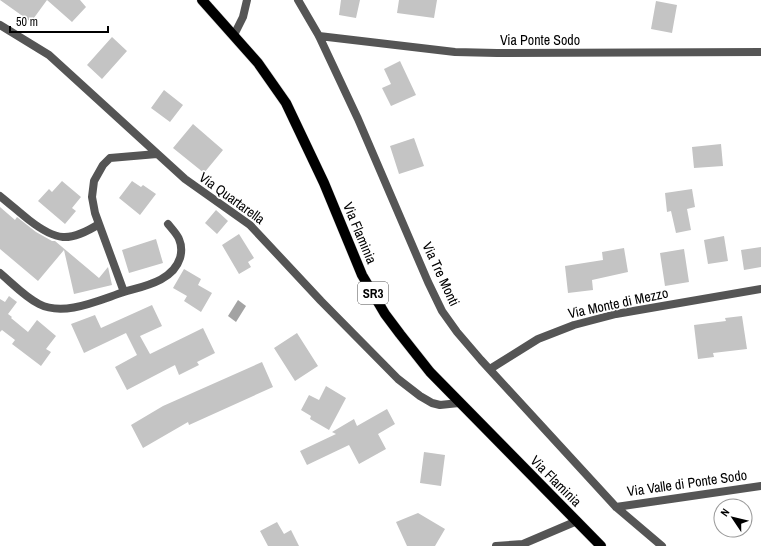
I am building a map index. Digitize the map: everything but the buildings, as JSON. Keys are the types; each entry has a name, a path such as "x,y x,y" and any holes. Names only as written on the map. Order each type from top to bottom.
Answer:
{"main road":[{"name":"Via Flaminia","path":"202,0 265,71 286,103 324,183 359,269 385,314 430,372 602,546"}],"street":[{"path":"234,35 243,17 247,0"},
{"name":"Via Tre Monti","path":"298,0 319,36 358,119 437,302 457,332 616,506 662,546"},
{"name":"Via Quartarella","path":"0,25 40,49 63,66 157,154 196,188 250,225 320,301 398,379 420,396 432,402 440,405 460,403"},
{"name":"Via Ponte Sodo","path":"319,36 455,52 761,52"},
{"path":"124,292 99,224 94,208 92,192 96,177 105,162 114,158 157,154"},
{"path":"0,196 40,228 58,237 78,235 99,224"},
{"path":"0,273 35,302 50,308 61,309 74,307 158,281 170,273 180,258 181,248 178,236 168,224"},
{"name":"Via Monte di Mezzo","path":"490,369 529,344 574,325 616,314 761,289"},
{"name":"Via Valle di Ponte Sodo","path":"616,506 761,486"},
{"path":"496,546 523,544 577,521"}],"shaded area":[{"path":"238,300 246,306 236,322 228,316"}]}
